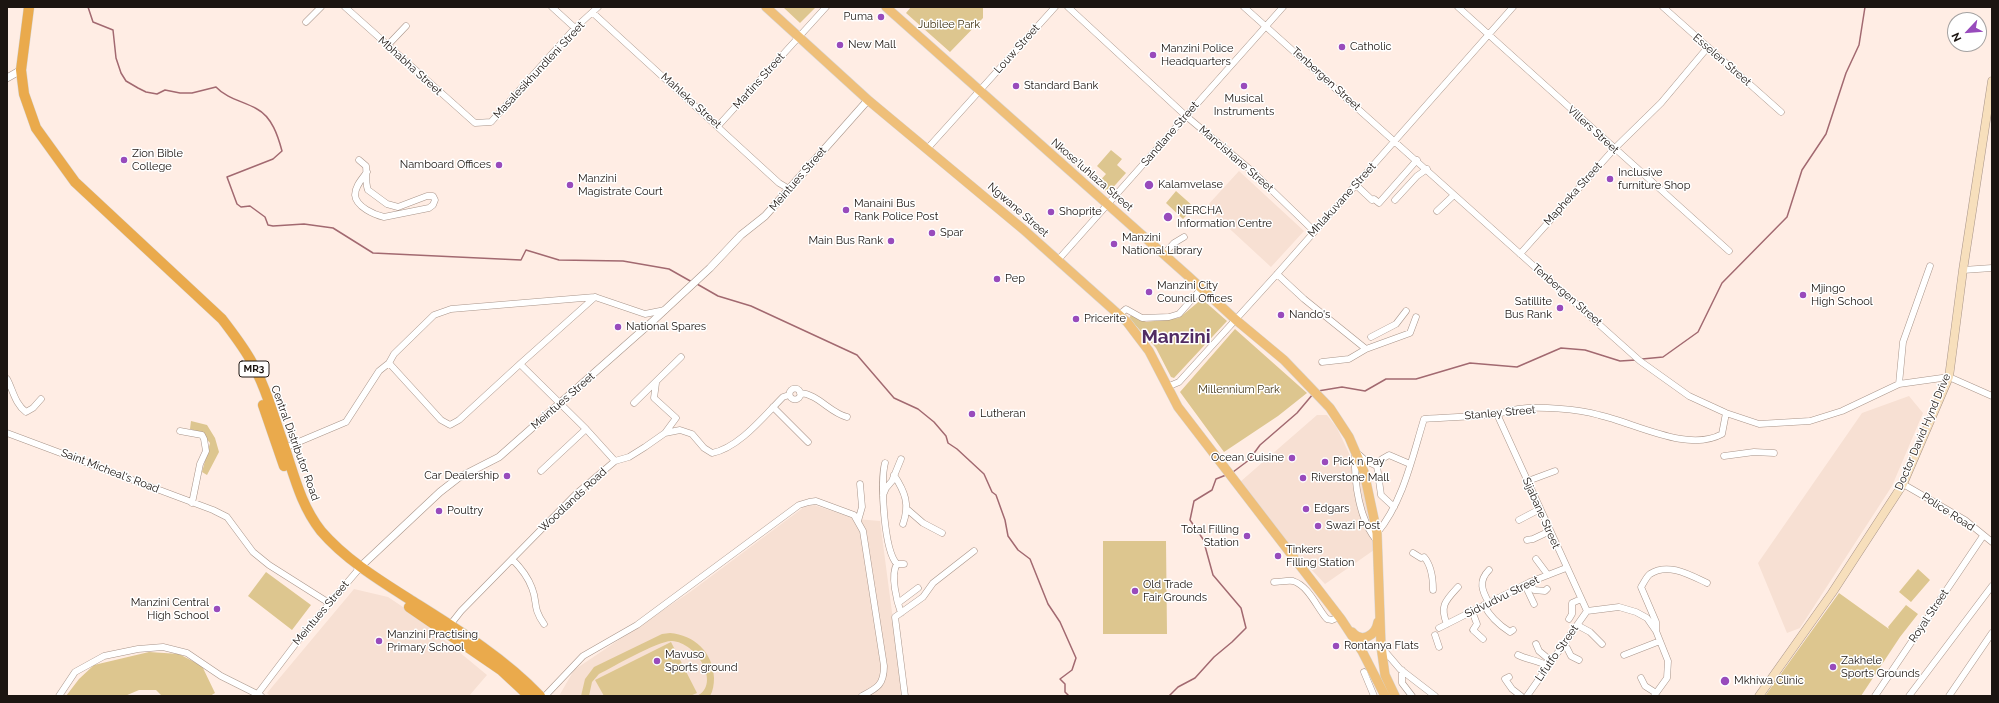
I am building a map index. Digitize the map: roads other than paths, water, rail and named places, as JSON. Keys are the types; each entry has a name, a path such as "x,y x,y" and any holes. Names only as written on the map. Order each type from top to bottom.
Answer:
{"highway":[{"name":"Central Distributor Road","path":"24,7 18,71 24,94 36,128 70,177 222,319 237,340 250,360 271,406 282,449 296,485 307,510 321,531 359,568 501,670 529,696"},
{"name":"Central Distributor Road","path":"18,71 29,7"},
{"name":"Central Distributor Road","path":"359,568 450,625 520,676 540,696"}],"main road":[{"name":"Ngwane Street","path":"766,7 800,36 868,100 1058,260 1127,322 1149,351 1178,407 1340,618"},
{"name":"Nkose'luhlaza Street","path":"886,7 1164,254 1236,320 1284,360 1330,408 1349,437 1364,472 1378,538 1378,604"},
{"name":"Doctor David Hynd Drive","path":"1759,696 1832,593 1902,484 1949,377 1963,270 1992,81"},
{"path":"1340,618 1354,635 1359,637 1368,637 1374,633 1378,624 1378,604"},
{"path":"1378,604 1380,646 1385,675 1395,696"},
{"path":"1340,618 1362,651 1384,696"}],"street":[{"path":"306,22 321,7"},
{"name":"Mbhabha Street","path":"345,7 475,123"},
{"path":"552,7 575,28"},
{"name":"Masalesikhundleni Street","path":"475,123 491,122 575,28 598,7"},
{"name":"Martins Street","path":"718,126 826,7"},
{"name":"Louw Street","path":"927,149 1054,7"},
{"name":"Mancishane Street","path":"1068,7 1186,116 1253,172 1314,231"},
{"name":"Tenbergen Street","path":"1244,7 1395,140 1611,335 1652,370 1689,396 1726,413 1759,424 1810,421 1842,411 1900,384 1949,377"},
{"name":"Sandlane Street","path":"1058,260 1283,7"},
{"name":"Villers Street","path":"1458,7 1729,251"},
{"name":"Mhlakuvane Street","path":"1167,387 1179,382 1236,320 1513,7"},
{"name":"Esselen Street","path":"1663,7 1781,112"},
{"name":"Mahleka Street","path":"593,13 779,182 789,189"},
{"path":"387,46 406,26"},
{"name":"Mapheka Street","path":"1520,254 1614,149 1660,103 1708,47"},
{"path":"7,78 18,71"},
{"name":"Meintues Street","path":"258,695 300,638 359,568 440,492 458,478 499,457 561,404 665,310 710,268 741,235 765,216 868,100"},
{"path":"359,160 366,166 367,172 366,187 370,193 390,206 398,206 427,196 433,196 435,200 433,205 429,208 384,217 378,216 363,207 358,202 355,195 358,184 367,172"},
{"path":"1356,185 1372,200 1374,199 1379,203 1417,160"},
{"path":"1395,200 1417,176 1427,169"},
{"path":"1437,211 1454,194"},
{"path":"1164,254 1174,243 1184,237"},
{"path":"1900,384 1903,342 1930,266"},
{"path":"1963,270 1992,268"},
{"path":"1277,274 1304,299 1366,349"},
{"path":"1119,315 1126,308 1142,318 1169,317 1179,314 1202,288"},
{"path":"389,363 441,420 450,425 460,420 595,297"},
{"path":"282,449 346,422 379,371 389,363 394,354 427,321 442,311 595,297 645,314 665,310"},
{"path":"1371,337 1396,324 1406,311"},
{"path":"1322,362 1349,359 1366,349 1372,348 1410,332 1416,317"},
{"path":"634,403 681,357"},
{"path":"520,364 561,404 615,461"},
{"path":"1949,377 1992,396"},
{"path":"7,379 16,401 26,412 33,408 41,399"},
{"path":"656,383 654,398 676,418 665,433"},
{"path":"665,433 680,430 692,434 704,448 712,453 723,451 750,430 783,397 790,395 796,399 800,393 808,393 830,409 848,417"},
{"path":"773,407 808,442"},
{"name":"Stanley Street","path":"1378,538 1394,507 1410,464 1424,419 1497,414 1518,409 1549,409 1598,414 1670,437 1692,441 1712,439 1722,434 1726,413"},
{"name":"Sijabane Street","path":"1497,414 1566,568 1587,611"},
{"path":"541,471 586,430"},
{"path":"180,431 202,435 205,443 206,451 200,464 192,502"},
{"name":"Saint Micheal's Road","path":"7,433 213,510 227,517 253,552 269,565 330,603"},
{"name":"Woodlands Road","path":"450,625 461,611 576,494 615,461 629,457 645,448 665,433"},
{"path":"1356,452 1366,461 1377,466"},
{"path":"1724,456 1754,452 1774,453"},
{"path":"1394,507 1381,495 1377,466 1382,459 1389,456 1410,464"},
{"path":"883,498 884,491 894,476 901,459"},
{"path":"885,463 883,470 883,498 890,551 892,559 897,564 904,564"},
{"path":"1528,481 1555,471"},
{"path":"894,476 903,492 908,510 923,523 942,533"},
{"path":"858,520 862,507 860,484"},
{"name":"Police Road","path":"1902,484 1965,520 1992,542"},
{"path":"545,696 583,656 637,625 799,506 808,502 816,501 854,515 863,531 884,666 884,677 880,685 862,696"},
{"path":"1519,520 1540,509"},
{"path":"903,524 908,510"},
{"path":"1527,540 1533,539 1550,531"},
{"name":"Royal Street","path":"1875,696 1983,536"},
{"path":"906,696 895,616 923,597 933,583 974,551"},
{"path":"1413,553 1421,558 1424,557 1427,561 1431,573 1433,590"},
{"path":"512,559 524,572 532,588 535,610 544,624"},
{"path":"1536,559 1548,575"},
{"path":"897,564 894,568 894,574 901,613"},
{"name":"Sidvudvu Street","path":"1439,628 1528,584 1566,568"},
{"path":"1489,570 1483,576 1481,582 1488,612 1504,628 1510,632 1513,630"},
{"path":"1656,631 1656,622 1641,587 1649,575 1656,571 1674,570 1707,583"},
{"path":"1274,582 1293,581 1302,586 1327,619 1332,620 1340,618"},
{"path":"1528,584 1534,590 1545,591 1547,589"},
{"path":"1528,584 1534,604"},
{"path":"1909,696 1992,586"},
{"path":"1447,624 1443,615 1444,606 1448,597 1458,587"},
{"path":"898,603 918,588"},
{"path":"1569,619 1572,614 1572,603 1581,599"},
{"path":"1587,611 1619,606 1647,618 1656,631 1668,661 1669,670 1667,678 1655,695 1645,686 1641,678"},
{"path":"1472,611 1477,624 1473,630 1483,639"},
{"name":"Lifutfo Street","path":"1527,696 1587,611"},
{"path":"1577,625 1590,632 1602,644"},
{"path":"1949,696 1992,633"},
{"path":"1435,635 1439,647"},
{"path":"1624,655 1660,641"},
{"path":"1536,644 1539,651 1550,664"},
{"path":"1563,645 1567,648 1571,656 1579,660"},
{"path":"1380,646 1402,670 1435,696"},
{"path":"59,696 75,672 104,656 131,650 163,647 187,653 221,676 258,695"},
{"path":"1518,655 1527,659 1550,664"},
{"path":"1402,670 1402,683 1412,696"},
{"path":"1364,672 1374,696"},
{"path":"1509,677 1505,679 1507,683 1520,696"}],"waterway":[{"path":"88,7 93,22 113,30 116,58 121,73 126,81 146,92 157,94 165,90 180,93 192,93 216,87 230,97 252,106 267,117 274,127 282,151 273,159 227,177 237,204 241,207 250,206 265,217 268,225 304,224 333,228 373,253 521,260 526,250 559,260 623,261 669,269 692,282"},
{"path":"1642,359 1663,357 1698,332 1722,283 1787,217 1802,170 1826,134 1846,73 1859,45 1865,7"},
{"path":"697,284 718,296 751,306 857,355 894,398 918,409 934,422 946,436 948,443 957,449 984,474 992,492 996,495 1005,520 1008,536 1018,550 1030,559 1048,604 1060,622 1076,658 1072,670 1060,679 1065,684 1065,692 1069,696"},
{"path":"1318,391 1342,387 1365,391 1386,379 1416,379 1470,363 1517,367 1561,348 1585,350 1620,361 1636,360"},
{"path":"1233,472 1249,460 1260,445 1297,413 1313,394"},
{"path":"1169,696 1178,687 1195,678 1214,657 1246,628 1241,608 1213,575 1205,542 1190,520 1194,501 1212,490 1216,479 1226,475"}],"place":[{"name":"Puma","path":"881,17"},
{"name":"New Mall","path":"840,45"},
{"name":"Catholic","path":"1342,47"},
{"name":"Manzini Police Headquarters","path":"1153,55"},
{"name":"Standard Bank","path":"1016,86"},
{"name":"Musical Instruments","path":"1244,86"},
{"name":"Zion Bible College","path":"124,160"},
{"name":"Namboard Offices","path":"499,165"},
{"name":"Inclusive furniture Shop","path":"1610,179"},
{"name":"Manzini Magistrate Court","path":"570,185"},
{"name":"Kalamvelase","path":"1149,185"},
{"name":"Manaini Bus Rank Police Post","path":"846,210"},
{"name":"Shoprite","path":"1051,212"},
{"name":"NERCHA Information Centre","path":"1168,217"},
{"name":"Spar","path":"932,233"},
{"name":"Main Bus Rank","path":"891,241"},
{"name":"Manzini National Library","path":"1114,244"},
{"name":"Pep","path":"997,279"},
{"name":"Manzini City Council Offices","path":"1149,292"},
{"name":"Mjingo High School","path":"1803,295"},
{"name":"Satillite Bus Rank","path":"1560,308"},
{"name":"Nando's","path":"1281,315"},
{"name":"Pricerite","path":"1076,319"},
{"name":"National Spares","path":"618,327"},
{"name":"Lutheran","path":"972,414"},
{"name":"Ocean Cuisine","path":"1292,458"},
{"name":"Pick n Pay","path":"1325,462"},
{"name":"Car Dealership","path":"507,476"},
{"name":"Riverstone Mall","path":"1303,478"},
{"name":"Edgars","path":"1306,509"},
{"name":"Poultry","path":"439,511"},
{"name":"Swazi Post","path":"1318,526"},
{"name":"Total Filling Station","path":"1247,536"},
{"name":"Tinkers Filling Station","path":"1278,556"},
{"name":"Old Trade Fair Grounds","path":"1135,591"},
{"name":"Manzini Central High School","path":"217,609"},
{"name":"Manzini Practising Primary School","path":"379,641"},
{"name":"Rontanya Flats","path":"1336,646"},
{"name":"Mavuso Sports ground","path":"657,661"},
{"name":"Zakhele Sports Grounds","path":"1833,667"},
{"name":"Mkhiwa Clinic","path":"1725,681"}],"district":[{"name":"Manzini","path":"1176,337"}],"park label":[{"name":"Jubilee Park","path":"949,25"},
{"name":"Millennium Park","path":"1239,390"}]}
